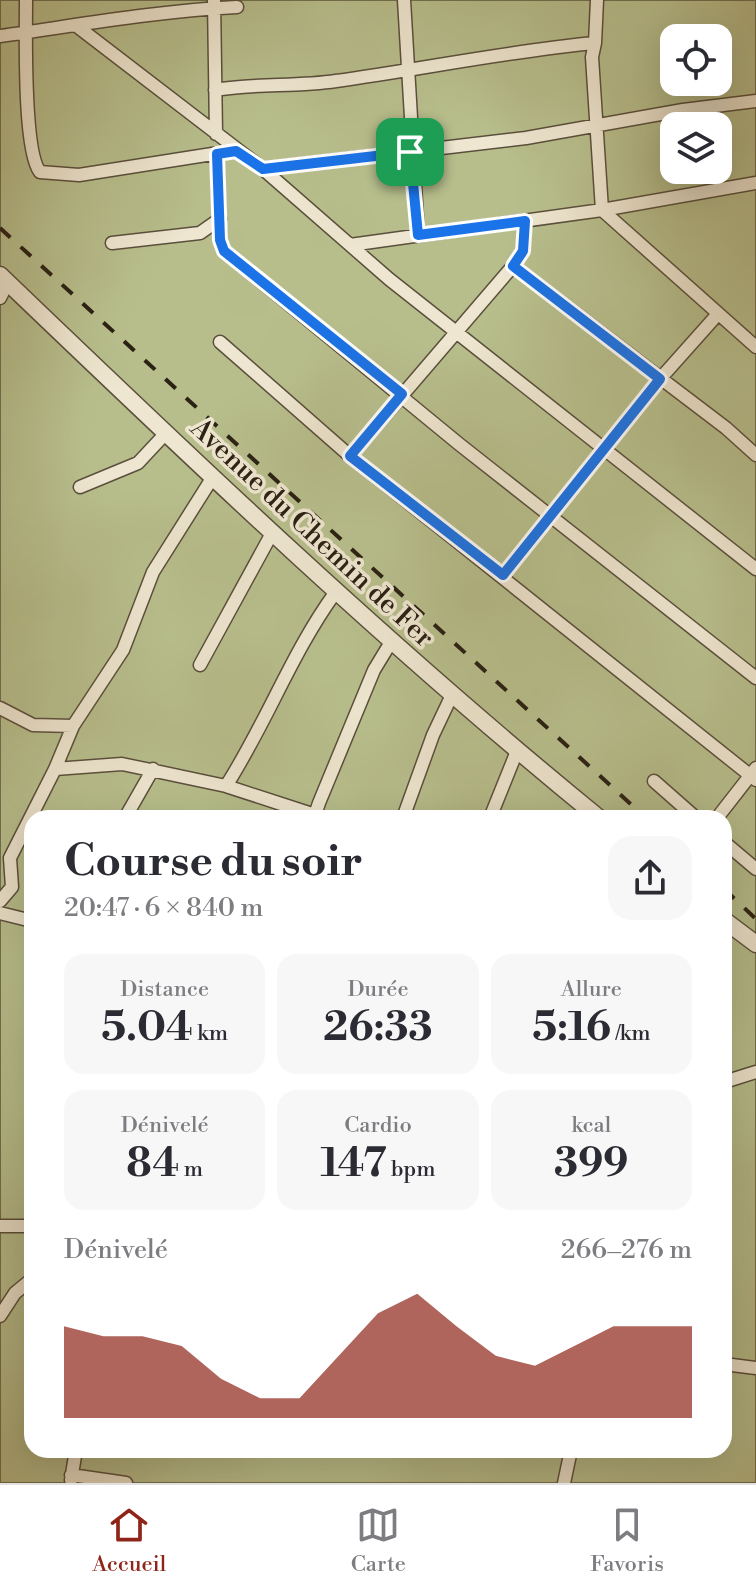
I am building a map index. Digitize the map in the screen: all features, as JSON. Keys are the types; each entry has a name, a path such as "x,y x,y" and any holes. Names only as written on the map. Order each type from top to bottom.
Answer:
{"street":[{"path":"26,0 31,140 35,165 40,172 79,175 236,151"},
{"path":"404,0 410,152 418,235"},
{"path":"597,0 592,57 602,210 756,347"},
{"path":"0,36 78,27 214,4 237,7"},
{"path":"214,4 216,134"},
{"path":"78,27 263,169 350,245 756,569"},
{"path":"215,90 254,84 336,81 595,43"},
{"path":"263,169 410,152 756,101"},
{"path":"217,154 224,251 402,394 459,444 756,678"},
{"path":"350,245 602,210 756,183"},
{"path":"112,243 200,233 220,219"},
{"path":"350,456 513,266 523,251 525,221"},
{"path":"513,266 726,428 756,455"},
{"path":"0,298 4,278"},
{"name":"Avenue du Chemin de Fer","path":"4,278 271,535 451,697 589,810"},
{"path":"503,575 603,448 717,315"},
{"path":"220,342 350,456 754,774 724,810"},
{"path":"80,487 138,463 166,433"},
{"path":"34,810 73,726 123,650 153,572 211,480"},
{"path":"200,665 271,535"},
{"path":"226,786 248,754 319,617 335,593"},
{"path":"320,810 374,670 391,642"},
{"path":"406,810 437,725 451,697"},
{"path":"0,708 33,725 73,726"},
{"path":"493,810 517,751"},
{"path":"55,769 110,764 153,769 226,786 296,810"},
{"path":"130,810 153,769"},
{"path":"654,781 687,810"},
{"path":"0,901 12,887 10,858 24,830"},
{"path":"732,849 756,869"},
{"path":"0,913 24,919"},
{"path":"732,926 756,944"},
{"path":"732,1080 756,1072"},
{"path":"0,1226 24,1226"},
{"path":"0,1316 15,1293 24,1286"},
{"path":"732,1365 756,1368"},
{"path":"75,1458 71,1479 126,1483"},
{"path":"564,1483 569,1458"}],"green space":[{"path":"0,0 756,0 756,1483 0,1483"}],"railway":[{"path":"0,228 637,810"},
{"path":"732,896 756,919"}],"route":[{"path":"236,151 263,169 410,152 418,235 525,221 523,251 513,266 660,379 503,575 350,456 402,394 221,246 217,154 236,151"}]}
